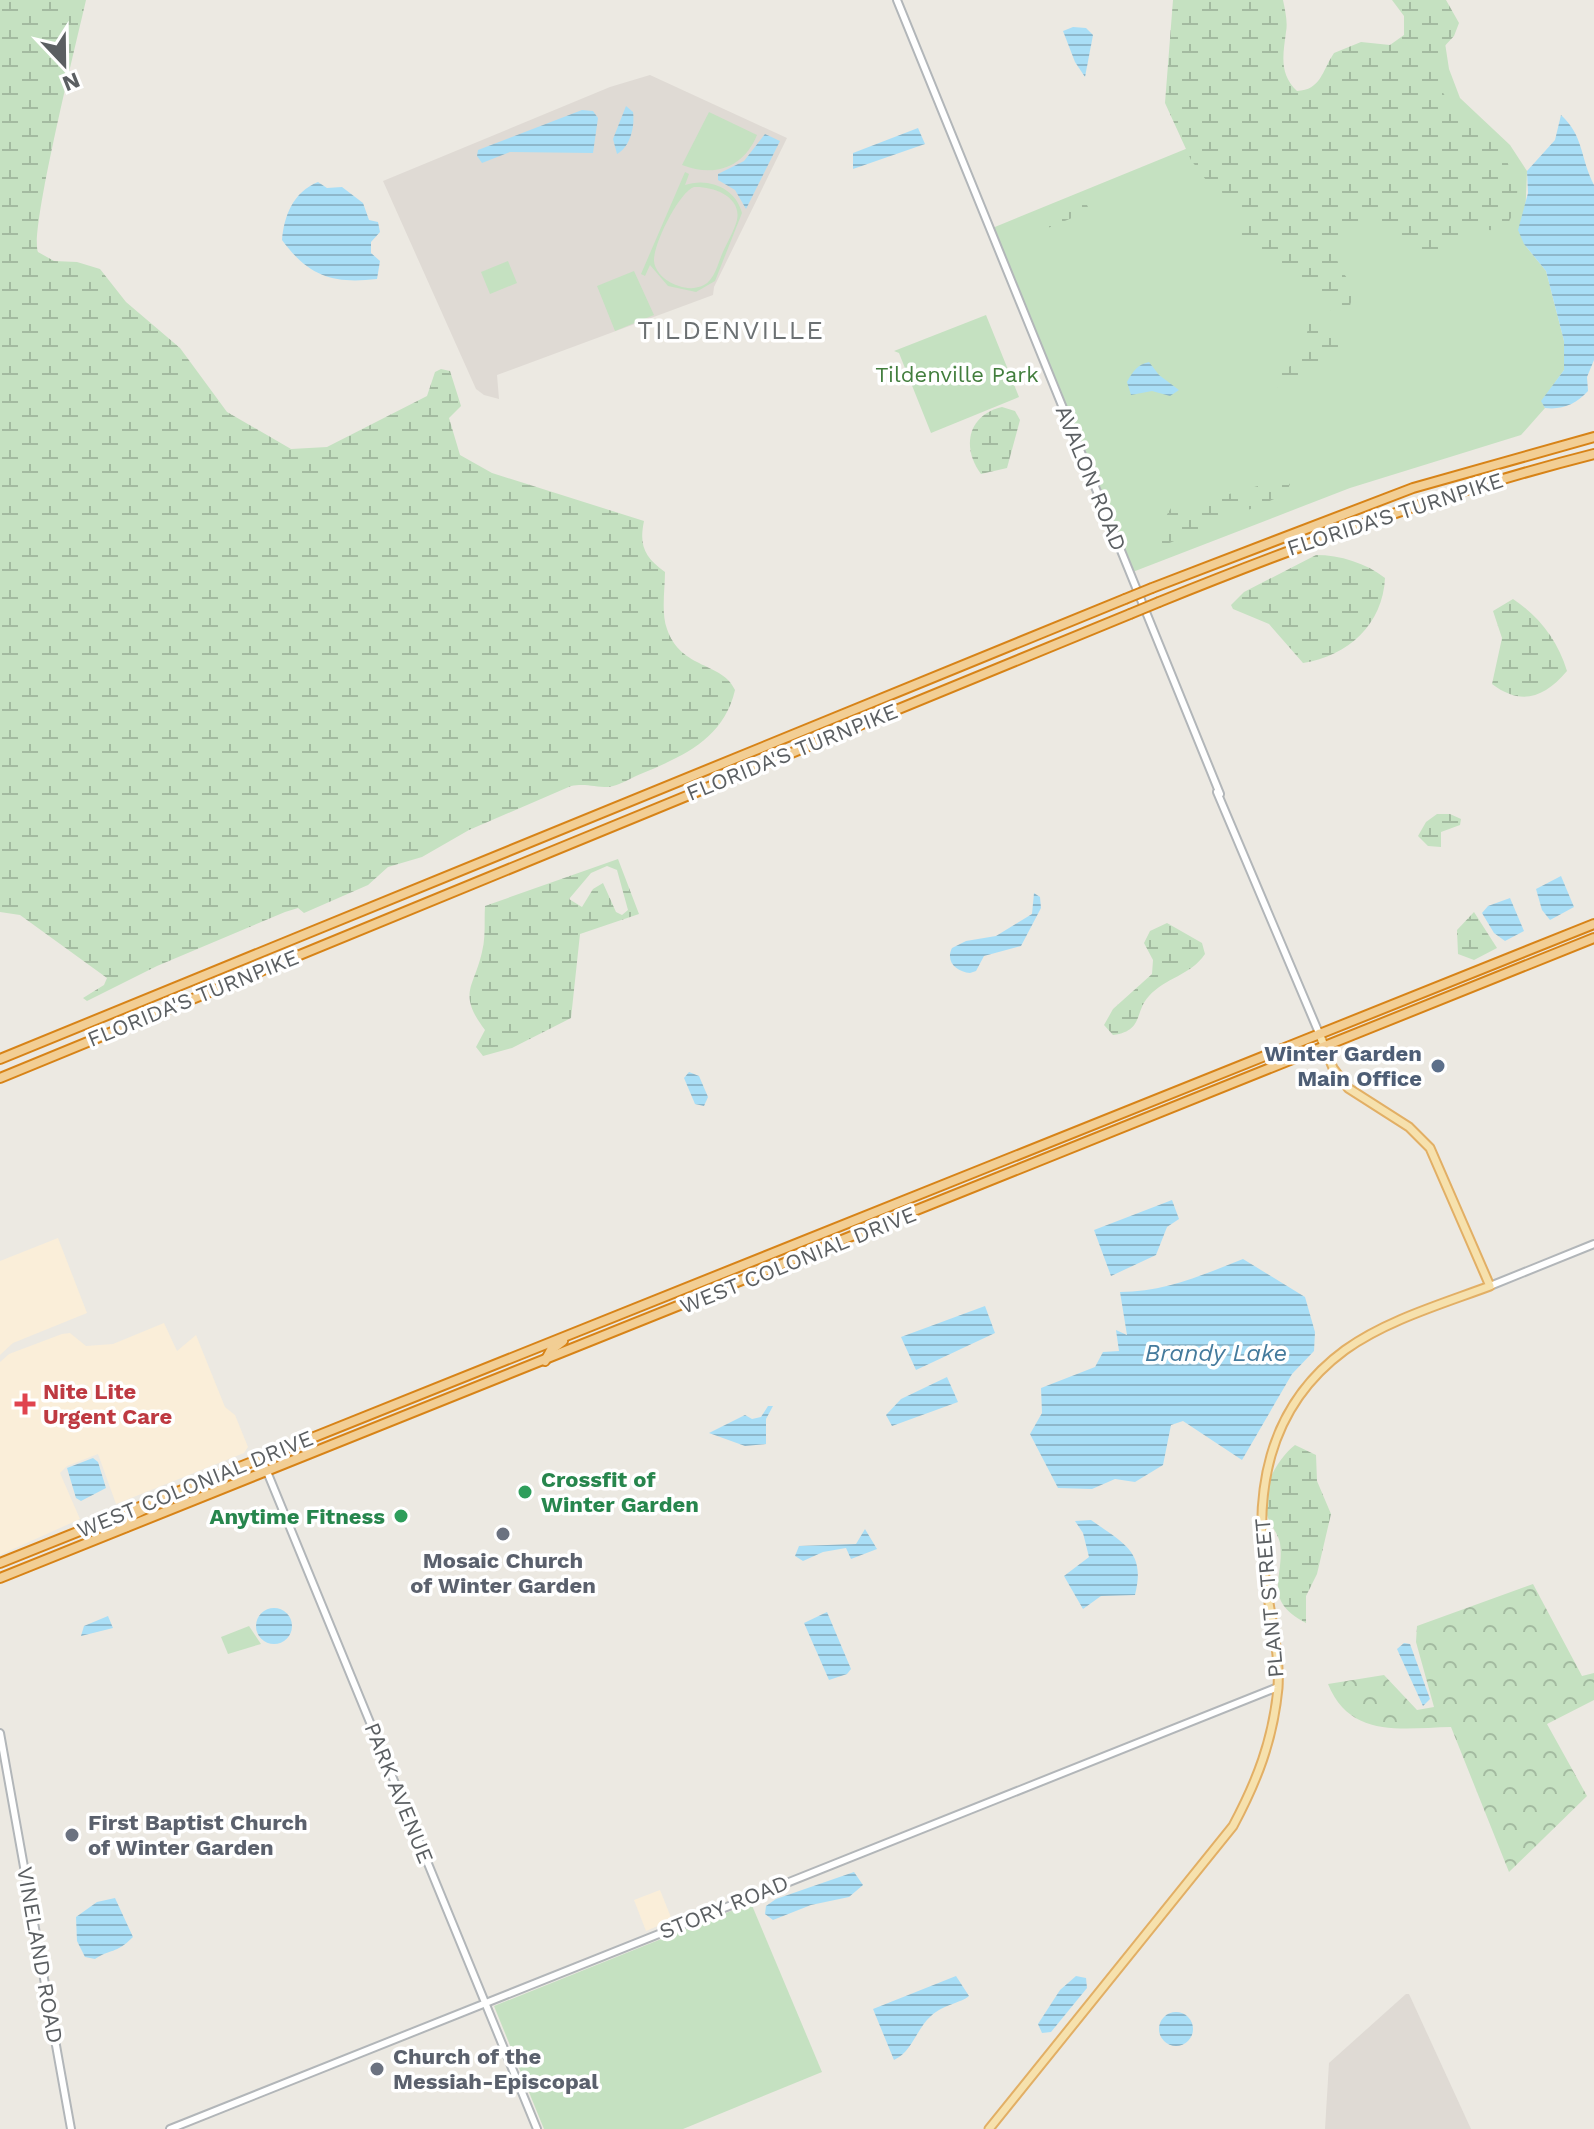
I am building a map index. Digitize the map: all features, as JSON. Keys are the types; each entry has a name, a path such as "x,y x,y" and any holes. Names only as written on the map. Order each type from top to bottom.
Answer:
{"highway":[{"name":"FLORIDA'S TURNPIKE","path":"0,1059 1152,588 1413,488 1594,437"},
{"name":"FLORIDA'S TURNPIKE","path":"0,1078 1297,546 1418,503 1594,454"},
{"name":"WEST COLONIAL DRIVE","path":"0,1563 1594,924"},
{"name":"WEST COLONIAL DRIVE","path":"0,1578 805,1258 1594,938"},
{"path":"1067,1152 1075,1139 1107,1120"},
{"path":"1046,1161 1062,1148 1065,1138"},
{"path":"805,1258 804,1252 812,1240"},
{"path":"729,1288 767,1267 771,1256"},
{"path":"545,1361 551,1350 577,1332"},
{"path":"513,1374 536,1359 543,1346"},
{"path":"364,1432 370,1421 389,1407"},
{"path":"126,1527 131,1516 167,1495"},
{"path":"82,1544 120,1523 126,1511"}],"main road":[{"name":"AVALON ROAD","path":"1319,1033 1333,1068 1348,1088 1409,1127 1430,1148 1490,1286"},
{"name":"PLANT STREET","path":"989,2129 1233,1826 1267,1755 1278,1687 1260,1522 1264,1476 1291,1410 1326,1366 1355,1344 1490,1286"}],"street":[{"name":"AVALON ROAD","path":"897,0 1319,1033"},
{"path":"1490,1286 1594,1244"},
{"name":"PARK AVENUE","path":"261,1457 537,2129"},
{"name":"STORY ROAD","path":"170,2129 1278,1687"},
{"name":"VINELAND ROAD","path":"0,1733 71,2129"}],"shaded area":[{"path":"650,75 787,138 714,287 713,295 497,375 499,399 484,395 476,389 383,181 610,87"},
{"path":"58,1238 87,1313 13,1343 0,1355 0,1261"},
{"path":"164,1323 177,1351 196,1335 225,1407 235,1415 248,1447 244,1453 116,1504 98,1454 67,1466 60,1473 80,1519 0,1555 0,1362 9,1354 62,1334 70,1333 86,1346 113,1344"},
{"path":"660,1890 672,1920 646,1931 634,1900"},
{"path":"1409,1994 1471,2129 1325,2129 1329,2063"}],"green space":[{"path":"0,0 86,0 47,173 37,237 38,252 54,261 77,262 100,269 126,302 180,348 227,412 291,449 327,447 427,396 435,372 441,369 450,371 461,406 449,418 460,455 492,473 644,521 642,537 645,550 665,572 664,616 673,642 692,659 721,674 735,690 730,707 712,733 673,760 621,783 608,787 571,786 469,830 422,857 388,867 368,885 304,913 298,908 285,912 157,966 87,1001 83,998 104,985 107,978 20,915 0,912"},
{"path":"1173,0 1283,0 1287,24 1285,71 1297,91 1316,83 1334,53 1361,42 1390,45 1404,35 1404,16 1392,0 1446,0 1459,23 1454,36 1440,51 1440,86 1452,104 1499,141 1511,177 1518,182 1516,208 1504,231 1473,229 1447,250 1421,258 1415,244 1389,238 1368,224 1334,246 1339,267 1355,289 1345,322 1278,266 1240,241 1238,231 1243,209 1206,180 1191,160 1165,103"},
{"path":"1445,43 1449,69 1460,98 1510,145 1527,171 1524,244 1546,271 1564,341 1564,370 1542,401 1545,408 1521,435 1350,488 1130,573 990,229"},
{"path":"709,112 757,135 744,155 727,167 706,170 682,165"},
{"path":"685,172 689,174 685,185 712,184 734,197 742,213 715,281 696,292 668,286 650,265 645,276 641,274","holes":["694,187 717,191 730,199 735,205 737,220 707,283 685,288 671,283 659,273 654,261 655,253 681,198"]},
{"path":"1085,201 1088,207 1084,213 1043,230 1036,222"},
{"path":"508,261 517,283 490,294 481,272"},
{"path":"634,271 654,315 615,331 597,286"},
{"name":"Tildenville Park","path":"986,315 1019,397 931,433 899,353 894,351"},
{"path":"1310,320 1345,341 1349,354 1322,367 1300,389 1280,390 1274,382 1278,375 1301,358"},
{"path":"1002,407 1015,411 1020,420 1007,468 981,474 971,453 971,433 982,417"},
{"path":"1279,480 1290,484 1286,494 1160,547 1164,522 1177,501 1190,505"},
{"path":"1316,555 1334,556 1370,568 1385,578 1383,595 1378,610 1360,635 1335,653 1303,663 1269,624 1233,609 1231,605 1244,592"},
{"path":"1513,599 1546,630 1567,671 1550,688 1532,696 1513,695 1492,684 1502,638 1493,611"},
{"path":"1437,814 1450,814 1461,819 1460,825 1441,832 1441,847 1428,846 1418,836 1426,822"},
{"path":"618,859 639,914 580,934 571,1018 512,1048 483,1056 476,1047 485,1030 472,1007 470,991 483,946 485,906","holes":["607,866 617,870 628,910 622,915 616,912 603,883 593,889 582,907 569,899 591,873"]},
{"path":"1474,912 1497,948 1474,960 1458,954 1457,930"},
{"path":"1167,923 1202,943 1205,954 1193,967 1149,996 1130,1029 1113,1035 1104,1025 1113,1009 1152,974 1153,960 1144,943 1150,931"},
{"path":"1295,1445 1316,1455 1317,1481 1331,1514 1317,1574 1306,1596 1306,1623 1292,1614 1279,1596 1280,1543 1265,1506 1271,1476"},
{"path":"1533,1584 1582,1676 1594,1673 1594,1700 1547,1724 1587,1796 1509,1872 1451,1727 1397,1728 1364,1722 1338,1702 1328,1684 1384,1675 1417,1710 1434,1707 1416,1642 1417,1626"},
{"path":"249,1626 261,1644 228,1654 221,1637"},
{"path":"751,1903 822,2072 683,2129 544,2129 494,2006"}],"water":[{"path":"1073,27 1086,28 1093,35 1085,77 1075,62 1063,31"},
{"path":"626,106 633,112 632,130 625,147 617,154 613,139"},
{"path":"582,110 593,111 598,118 593,153 510,152 482,163 477,156 478,150"},
{"path":"1561,115 1578,139 1594,185 1594,360 1587,377 1588,391 1569,405 1545,408 1541,401 1564,370 1564,341 1546,271 1524,244 1518,230 1528,193 1527,171 1555,140"},
{"path":"918,128 925,144 853,169 853,153"},
{"path":"765,134 780,141 746,209 735,190 718,180 718,174 744,161"},
{"path":"318,182 327,188 342,187 363,203 369,220 378,222 380,232 371,242 371,253 380,261 377,279 348,280 324,275 302,262 282,240 291,206 302,192"},
{"path":"1149,362 1159,375 1179,390 1170,396 1152,391 1131,395 1127,382 1136,369"},
{"path":"1561,876 1574,907 1550,920 1542,910 1536,889"},
{"path":"1034,893 1040,897 1041,908 1021,946 984,956 976,971 970,973 961,971 951,962 952,948 966,941 996,936 1032,914"},
{"path":"1510,898 1524,931 1505,941 1494,933 1482,913 1488,906"},
{"path":"689,1072 699,1076 708,1097 704,1106 695,1104 684,1078"},
{"path":"1172,1200 1179,1219 1167,1227 1156,1255 1111,1276 1094,1230"},
{"name":"Brandy Lake","path":"1243,1259 1305,1297 1315,1332 1314,1351 1292,1374 1242,1460 1183,1421 1171,1425 1163,1465 1135,1482 1115,1479 1092,1489 1058,1488 1030,1434 1042,1413 1041,1388 1095,1367 1103,1352 1119,1351 1116,1330 1127,1335 1120,1292 1168,1286"},
{"path":"985,1306 995,1333 916,1370 901,1337"},
{"path":"947,1377 958,1402 892,1426 886,1415 901,1399"},
{"path":"768,1406 773,1406 766,1419 766,1444 745,1446 709,1433 745,1415 752,1419 761,1417"},
{"path":"93,1458 98,1462 106,1488 81,1501 76,1498 67,1468"},
{"path":"1091,1520 1130,1550 1135,1558 1138,1580 1135,1595 1101,1596 1083,1609 1064,1576 1089,1557 1083,1533 1075,1521"},
{"path":"865,1529 877,1549 851,1559 846,1548 823,1552 803,1561 795,1556 799,1546 856,1544"},
{"path":"274,1608 286,1614 292,1626 286,1638 274,1644 262,1638 256,1626 262,1614"},
{"path":"827,1612 851,1669 847,1674 829,1680 804,1623"},
{"path":"108,1616 113,1628 81,1636 84,1626"},
{"path":"1404,1643 1410,1644 1430,1699 1423,1706 1397,1649"},
{"path":"854,1872 863,1885 849,1897 811,1905 773,1920 765,1914 766,1906 776,1899"},
{"path":"115,1898 133,1937 95,1959 85,1957 77,1941 76,1917 97,1902"},
{"path":"956,1976 969,1996 931,2016 906,2051 894,2060 873,2009"},
{"path":"1076,1976 1086,1978 1087,1988 1051,2032 1042,2033 1038,2024 1060,1990"},
{"path":"1176,2012 1188,2017 1193,2029 1188,2041 1176,2046 1164,2041 1159,2029 1164,2017"}],"place":[{"name":"Winter Garden Main Office","path":"1438,1066"},
{"name":"Nite Lite Urgent Care","path":"25,1404"},
{"name":"Crossfit of Winter Garden","path":"525,1492"},
{"name":"Anytime Fitness","path":"401,1516"},
{"name":"Mosaic Church of Winter Garden","path":"503,1534"},
{"name":"First Baptist Church of Winter Garden","path":"72,1835"},
{"name":"Church of the Messiah-Episcopal","path":"377,2069"}],"district":[{"name":"TILDENVILLE","path":"731,330"}]}
